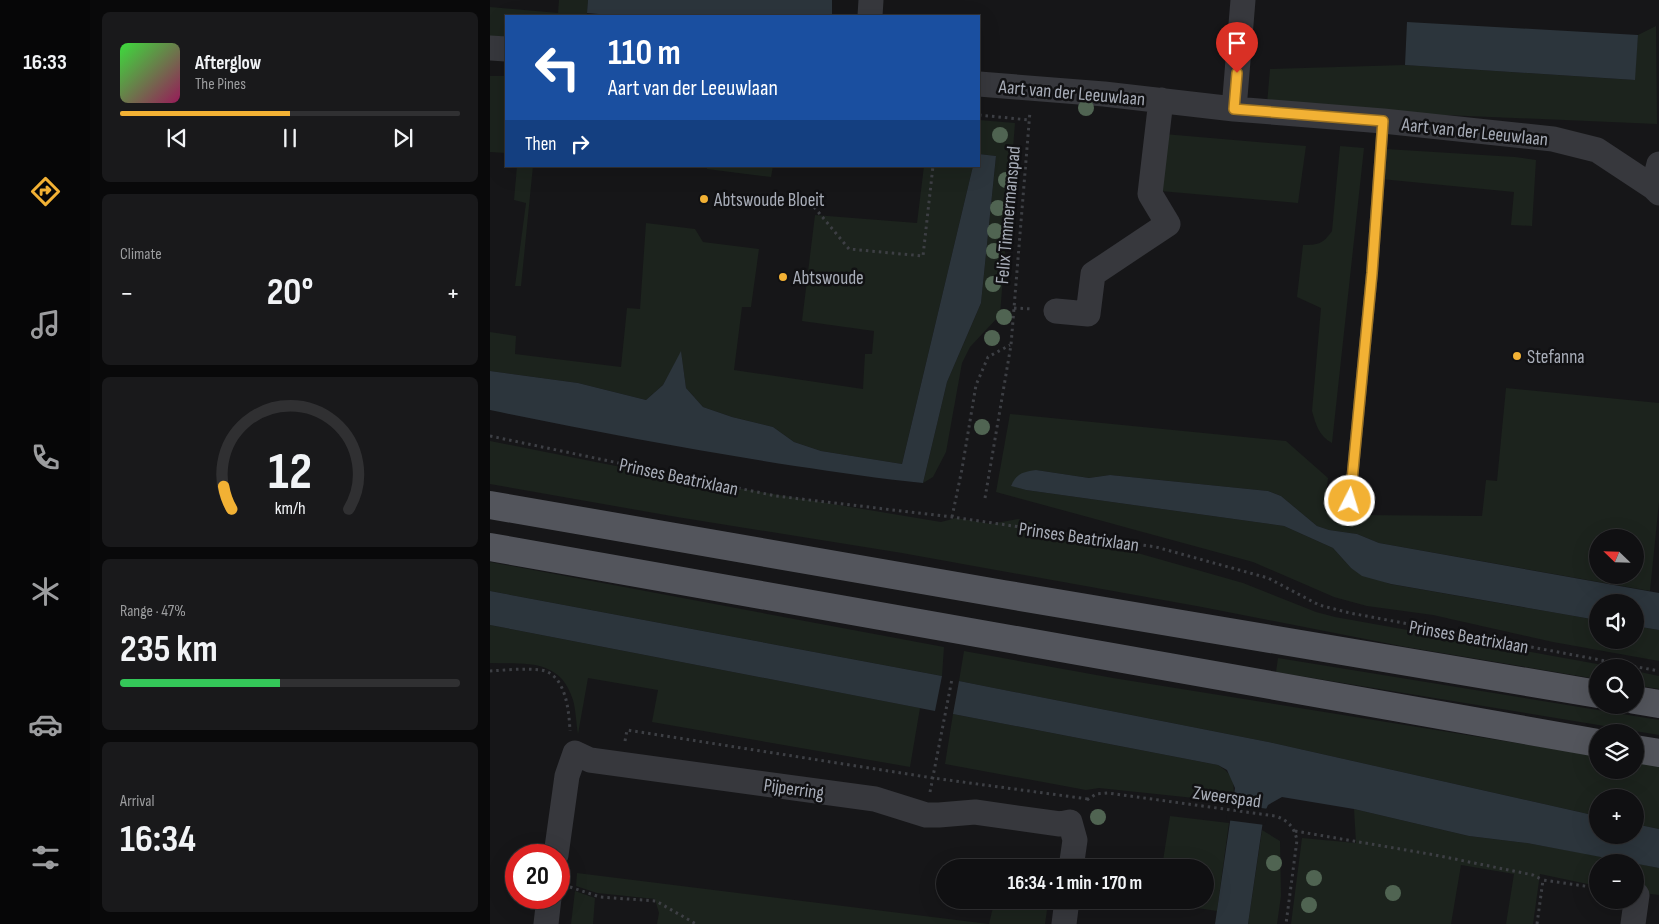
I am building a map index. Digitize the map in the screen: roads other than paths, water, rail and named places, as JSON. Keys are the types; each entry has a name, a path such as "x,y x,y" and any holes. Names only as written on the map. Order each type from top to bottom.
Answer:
{"main road":[{"name":"Prinses Beatrixlaan","path":"490,506 1022,598 1589,692"},
{"path":"490,546 1589,741"},
{"path":"1644,702 1659,704"},
{"path":"1644,750 1659,753"}],"street":[{"path":"870,0 870,15"},
{"path":"1234,109 1243,0"},
{"path":"490,48 505,49"},
{"name":"Aart van der Leeuwlaan","path":"980,84 1161,100 1234,109 1383,121 1553,139 1597,150 1657,181"},
{"path":"1056,311 1088,314 1093,274 1168,224 1150,194 1161,100"},
{"name":"Pijperring","path":"558,844 567,776 575,753 590,760 875,799 926,814 939,815 975,812 1060,824 1070,822 1075,840 1072,859"},
{"path":"546,924 552,909"},
{"path":"1064,924 1066,909"},
{"path":"1633,924 1635,909"}],"lane":[{"path":"1350,501 1372,273 1383,121"}],"place":[{"name":"Abtswoude Bloeit","path":"704,199"},
{"name":"Abtswoude","path":"783,277"},
{"name":"Stefanna","path":"1517,356"}]}
